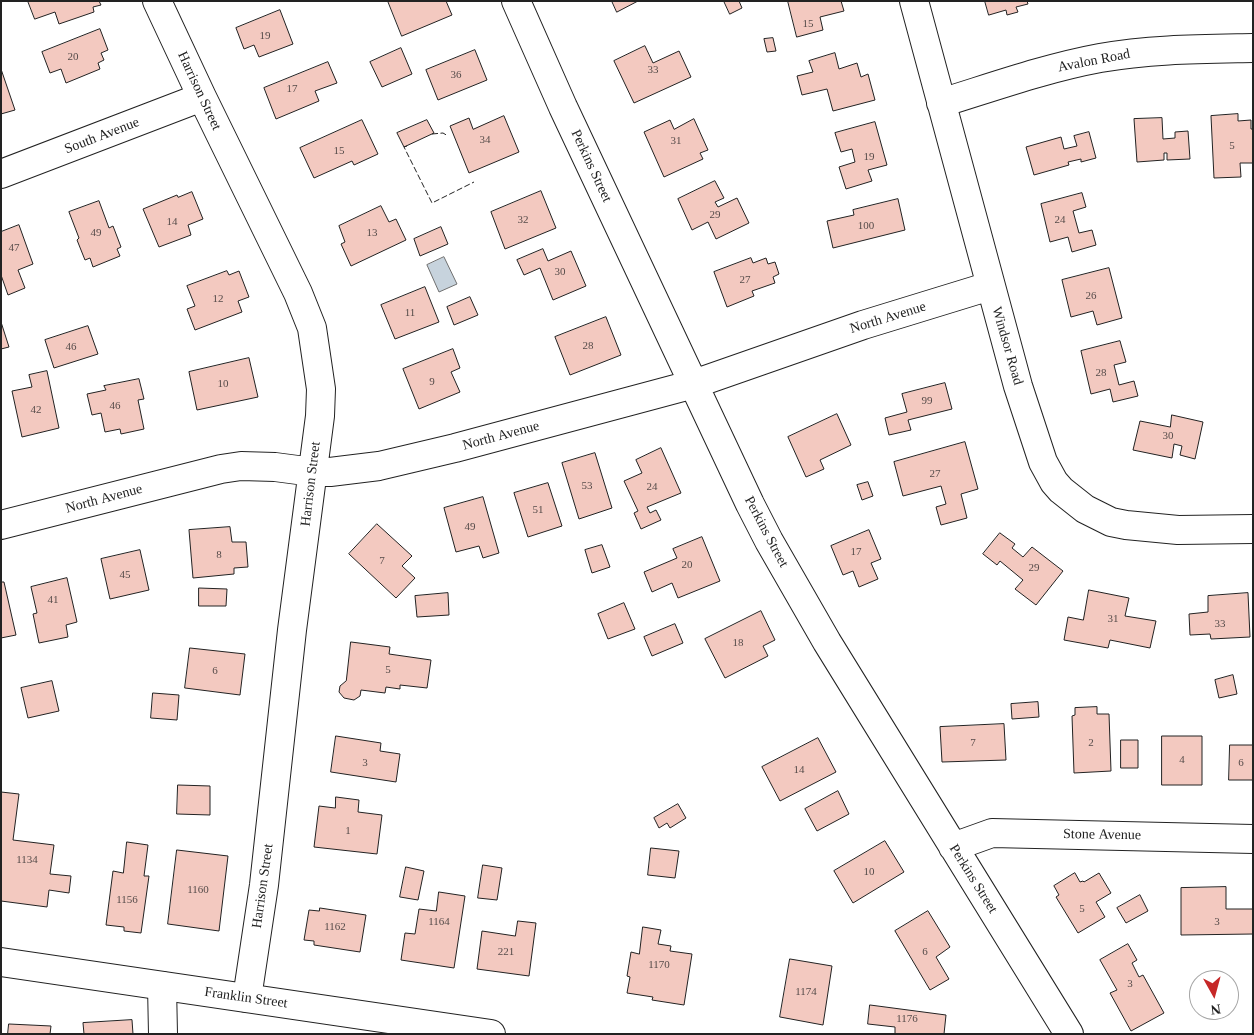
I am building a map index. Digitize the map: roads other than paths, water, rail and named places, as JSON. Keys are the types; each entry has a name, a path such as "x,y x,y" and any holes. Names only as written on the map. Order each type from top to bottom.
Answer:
{"street":[{"name":"Harrison Street","path":"157,1 298,293 312,328 321,388 320,416 292,630 264,885 247,998"},
{"name":"Perkins Street","path":"516,1 563,107 750,504 773,548 827,642 1069,1034"},
{"name":"Windsor Road","path":"914,1 1018,386 1048,473 1061,490 1084,509 1111,522 1178,530 1253,529"},
{"name":"Avalon Road","path":"941,103 1022,77 1100,58 1169,50 1253,48"},
{"name":"South Avenue","path":"1,174 202,97"},
{"name":"North Avenue","path":"1,526 221,469 241,466 275,467 313,472 346,471 416,457 576,417 694,384 864,325 990,286"},
{"name":"Stone Avenue","path":"953,847 992,833 1253,838"},
{"name":"Franklin Street","path":"1,962 491,1034"},
{"path":"162,986 163,1034"}]}
